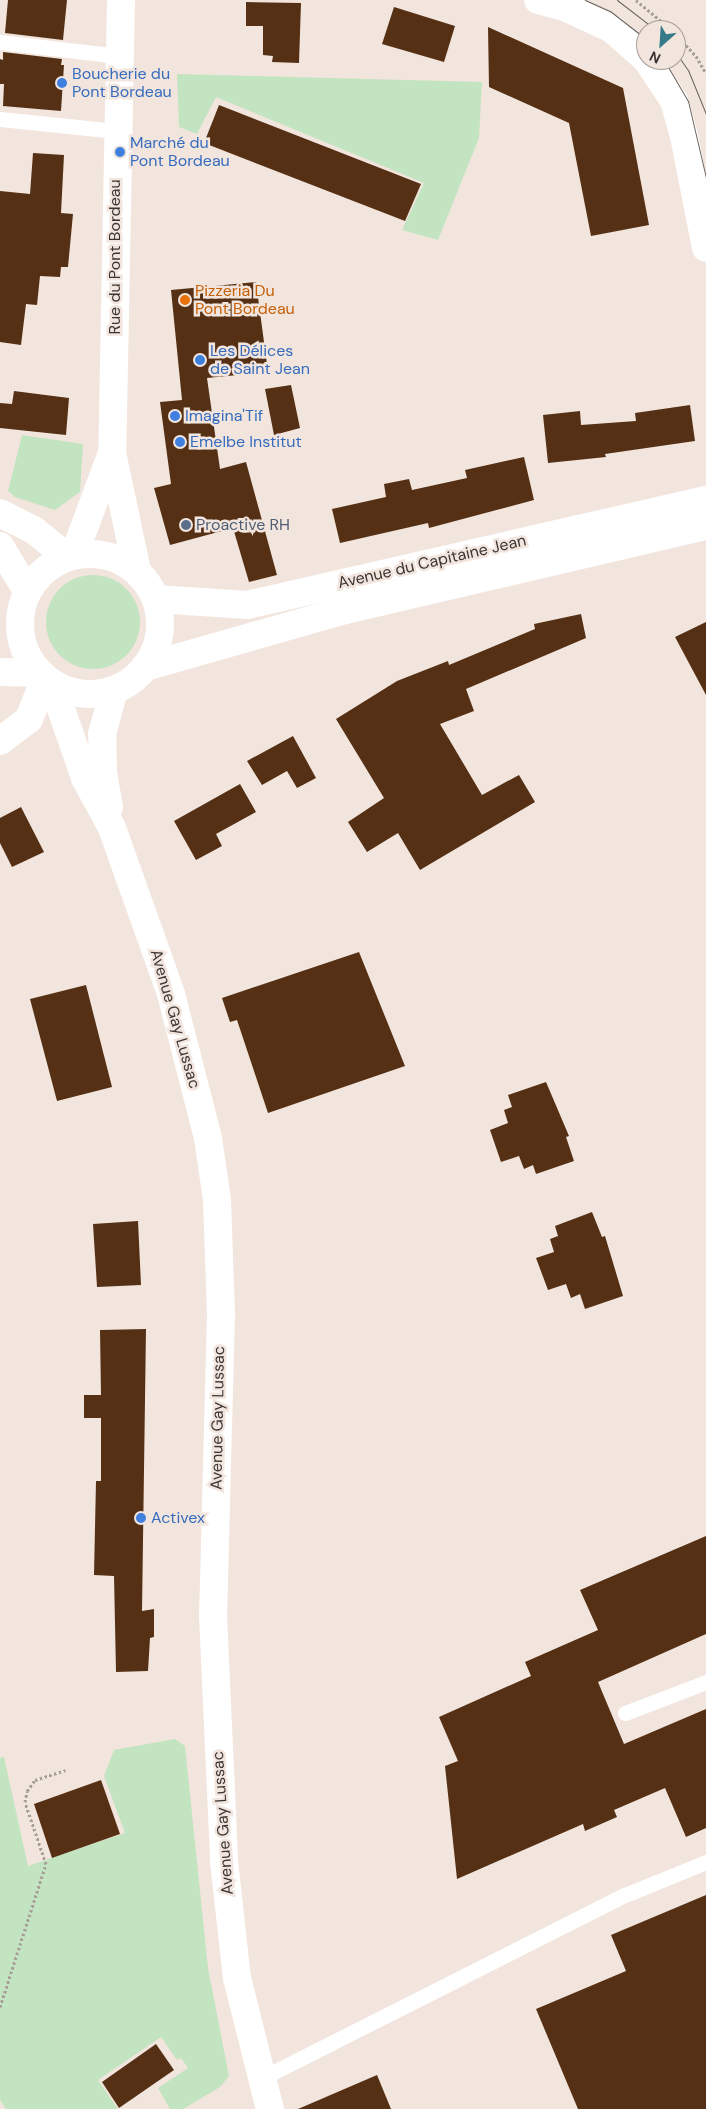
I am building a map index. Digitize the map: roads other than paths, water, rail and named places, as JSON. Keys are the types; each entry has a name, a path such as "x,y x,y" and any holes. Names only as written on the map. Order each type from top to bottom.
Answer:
{"street":[{"name":"Rue du Pont Bordeau","path":"121,0 116,131 112,453 137,571"},
{"path":"538,0 567,8 612,29 636,51"},
{"path":"653,70 674,101 684,136 706,248"},
{"name":"Rue du Pont Bordeau","path":"71,556 112,453"},
{"name":"Avenue du Capitaine Jean","path":"156,599 247,605 706,500"},
{"path":"0,513 35,531 71,556"},
{"name":"Avenue du Capitaine Jean","path":"345,610 399,579 706,513"},
{"name":"Avenue du Capitaine Jean","path":"145,667 345,610 706,526"},
{"path":"0,546 23,645 46,678"},
{"path":"0,672 46,678 71,692 93,694 114,690 131,681 145,667 157,646 160,622 156,599 137,571 110,557 96,554 71,556 38,576 16,609"},
{"path":"0,741 29,718 46,678"},
{"name":"Avenue Gay Lussac","path":"46,678 85,778 112,828 171,994 208,1138 217,1200 221,1313 213,1615 223,1851 238,1978 270,2109"},
{"name":"Avenue Gay Lussac","path":"112,828 103,773 102,734 114,690"}],"lane":[{"path":"0,42 119,56"},
{"path":"0,119 116,131"},
{"path":"625,1713 706,1682"},
{"path":"262,2078 625,1894 706,1862"}],"tram line":[{"path":"585,0 610,11 636,31"},
{"path":"617,0 643,20"},
{"path":"686,67 706,114"},
{"path":"670,70 688,101 706,178"}],"place":[{"name":"Boucherie du Pont Bordeau","path":"62,83"},
{"name":"Marché du Pont Bordeau","path":"120,152"},
{"name":"Pizzeria Du Pont Bordeau","path":"185,300"},
{"name":"Les Délices de Saint Jean","path":"200,360"},
{"name":"Imagina'Tif","path":"175,416"},
{"name":"Emelbe Institut","path":"180,442"},
{"name":"Proactive RH","path":"186,525"},
{"name":"Activex","path":"141,1518"}]}
